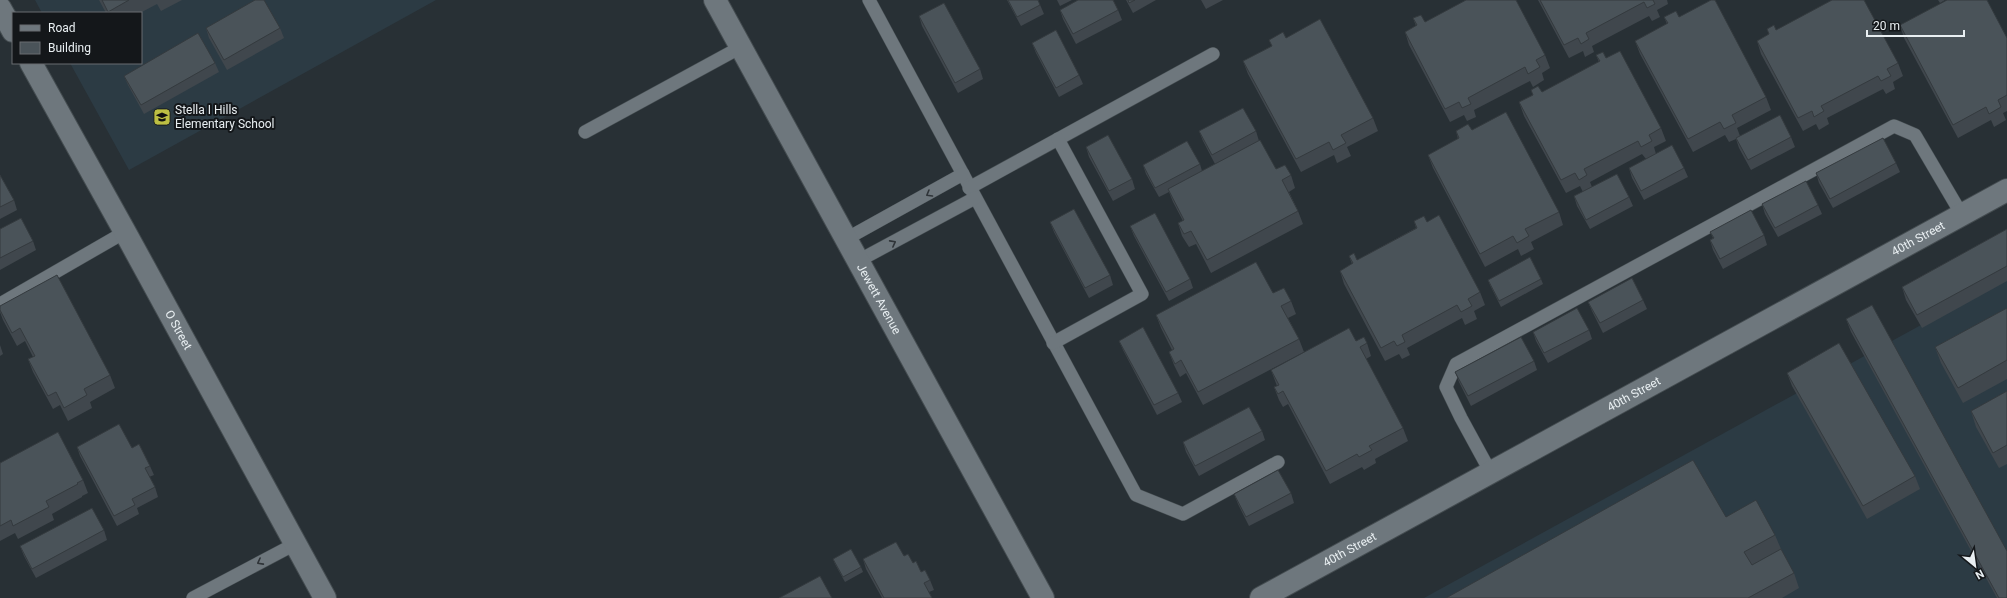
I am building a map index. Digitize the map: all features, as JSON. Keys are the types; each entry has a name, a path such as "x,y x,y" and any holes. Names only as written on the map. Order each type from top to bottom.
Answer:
{"street":[{"name":"Jewett Avenue","path":"715,0 1043,598"},
{"path":"0,8 12,29"},
{"name":"O Street","path":"32,64 126,232 325,598"},
{"name":"40th Street","path":"1261,598 2007,190"}],"lane":[{"path":"869,0 1136,495 1183,514 1278,462"},
{"path":"585,132 741,47"},
{"path":"858,261 972,193 1058,139 1213,54"},
{"path":"1491,472 1446,387 1456,364 1894,126 1915,134 1962,215"},
{"path":"1053,343 1142,294 1058,139"},
{"path":"846,239 962,174"},
{"path":"0,304 126,232"},
{"path":"193,598 295,544"}],"shaded area":[{"name":"Stella I Hills Elementary School","path":"35,0 436,0 129,170 71,64 142,64 142,12 41,12"},
{"path":"2007,278 2007,598 1424,598 1868,354"}],"building":[{"path":"102,0 129,0 108,12"},
{"path":"255,0 264,0 280,28 224,60 206,28"},
{"path":"1008,0 1038,0 1040,5 1017,17"},
{"path":"1078,0 1113,0 1118,10 1073,34 1060,10"},
{"path":"1128,0 1135,0 1129,3"},
{"path":"1466,0 1516,0 1545,55 1536,60 1540,67 1528,74 1525,67 1468,98 1471,104 1462,108 1459,102 1445,109 1405,32 1417,25 1413,18 1421,15 1425,22"},
{"path":"1540,0 1653,0 1655,4 1647,8 1644,2 1586,33 1589,39 1581,44 1578,38 1564,45"},
{"path":"1711,0 1715,0 1766,97 1732,115 1736,123 1724,129 1720,122 1688,139 1635,41 1668,23 1664,17 1676,11 1679,17"},
{"path":"1832,0 1864,0 1898,63 1887,69 1891,76 1881,81 1878,76 1821,106 1824,111 1814,117 1812,111 1798,118 1757,41 1769,34 1767,29 1774,25 1776,30"},
{"path":"1947,0 1987,0 2007,38 2007,95 1998,100 2001,107 1989,114 1986,107 1953,125 1900,25"},
{"path":"944,3 980,69 955,83 919,16"},
{"path":"1320,19 1373,118 1341,135 1346,143 1333,150 1329,142 1296,159 1243,61 1272,46 1269,40 1283,32 1286,38"},
{"path":"1056,30 1079,75 1056,88 1032,43"},
{"path":"198,33 215,63 141,105 124,76"},
{"path":"1620,51 1661,128 1649,135 1652,141 1641,147 1638,141 1584,169 1587,175 1579,180 1575,173 1561,180 1519,102 1533,95 1531,90 1538,86 1542,92 1600,61 1596,55 1603,52 1606,58"},
{"path":"1243,108 1256,131 1212,155 1199,131"},
{"path":"1506,112 1559,212 1525,229 1529,236 1517,243 1513,236 1480,254 1428,155 1459,138 1456,131 1468,124 1472,130"},
{"path":"1780,115 1791,137 1748,160 1736,138"},
{"path":"1108,135 1132,179 1109,191 1086,147"},
{"path":"1883,138 1896,163 1830,199 1816,173"},
{"path":"1260,140 1276,169 1285,165 1291,175 1282,180 1298,211 1207,260 1191,231 1184,234 1178,223 1184,220 1168,189"},
{"path":"1187,141 1200,164 1155,188 1143,165"},
{"path":"1672,145 1684,168 1641,191 1629,168"},
{"path":"1617,174 1629,197 1586,220 1574,196"},
{"path":"0,175 14,200 0,207"},
{"path":"1806,181 1818,205 1775,228 1762,204"},
{"path":"1074,209 1110,275 1085,288 1050,222"},
{"path":"1751,210 1764,235 1720,259 1710,240 1714,238 1710,232"},
{"path":"1155,213 1190,279 1166,292 1130,226"},
{"path":"1439,215 1480,292 1468,299 1472,306 1461,312 1457,305 1402,335 1405,342 1397,346 1394,341 1381,348 1340,271 1353,263 1349,256 1354,253 1357,260 1417,228 1414,221 1424,216 1427,222"},
{"path":"21,218 33,241 0,258 0,229"},
{"path":"2007,229 2007,266 1917,315 1902,287"},
{"path":"1530,257 1541,279 1499,301 1488,280"},
{"path":"1256,262 1273,293 1284,288 1291,301 1281,306 1299,339 1198,392 1181,360 1175,364 1169,352 1174,349 1156,315"},
{"path":"57,275 110,375 84,389 87,395 64,408 56,392 48,396 28,359 35,356 20,328 12,333 0,310 0,306"},
{"path":"1632,278 1643,300 1600,323 1588,302"},
{"path":"1872,305 2007,551 2007,598 1999,598 1846,319"},
{"path":"1577,308 1589,330 1544,353 1533,332"},
{"path":"2007,308 2007,360 1958,388 1935,347"},
{"path":"1143,327 1178,393 1154,405 1119,341"},
{"path":"1349,328 1356,341 1364,337 1367,343 1360,347 1403,428 1369,446 1372,450 1359,457 1357,454 1326,471 1283,391 1278,394 1274,387 1279,385 1271,370"},
{"path":"1521,337 1534,361 1468,396 1455,372"},
{"path":"1839,343 1915,476 1863,506 1787,373"},
{"path":"2007,391 2007,445 1993,453 1971,411"},
{"path":"1249,407 1262,431 1195,466 1183,442"},
{"path":"119,424 132,448 139,444 150,466 145,468 155,487 132,499 135,505 114,516 77,447"},
{"path":"58,432 83,480 46,501 49,507 13,526 11,520 0,526 0,463"},
{"path":"1693,460 1726,517 1756,500 1775,535 1744,552 1752,565 1781,549 1794,573 1748,598 1446,598"},
{"path":"1278,470 1291,493 1246,517 1234,494"},
{"path":"92,508 104,530 32,569 20,546"},
{"path":"896,542 904,556 908,554 913,563 916,561 921,572 925,570 930,580 924,583 932,598 884,598 863,559"},
{"path":"851,549 861,567 843,577 833,559"},
{"path":"820,576 832,598 779,598"}],"place":[{"name":"Stella I Hills Elementary School","path":"162,117"}]}
